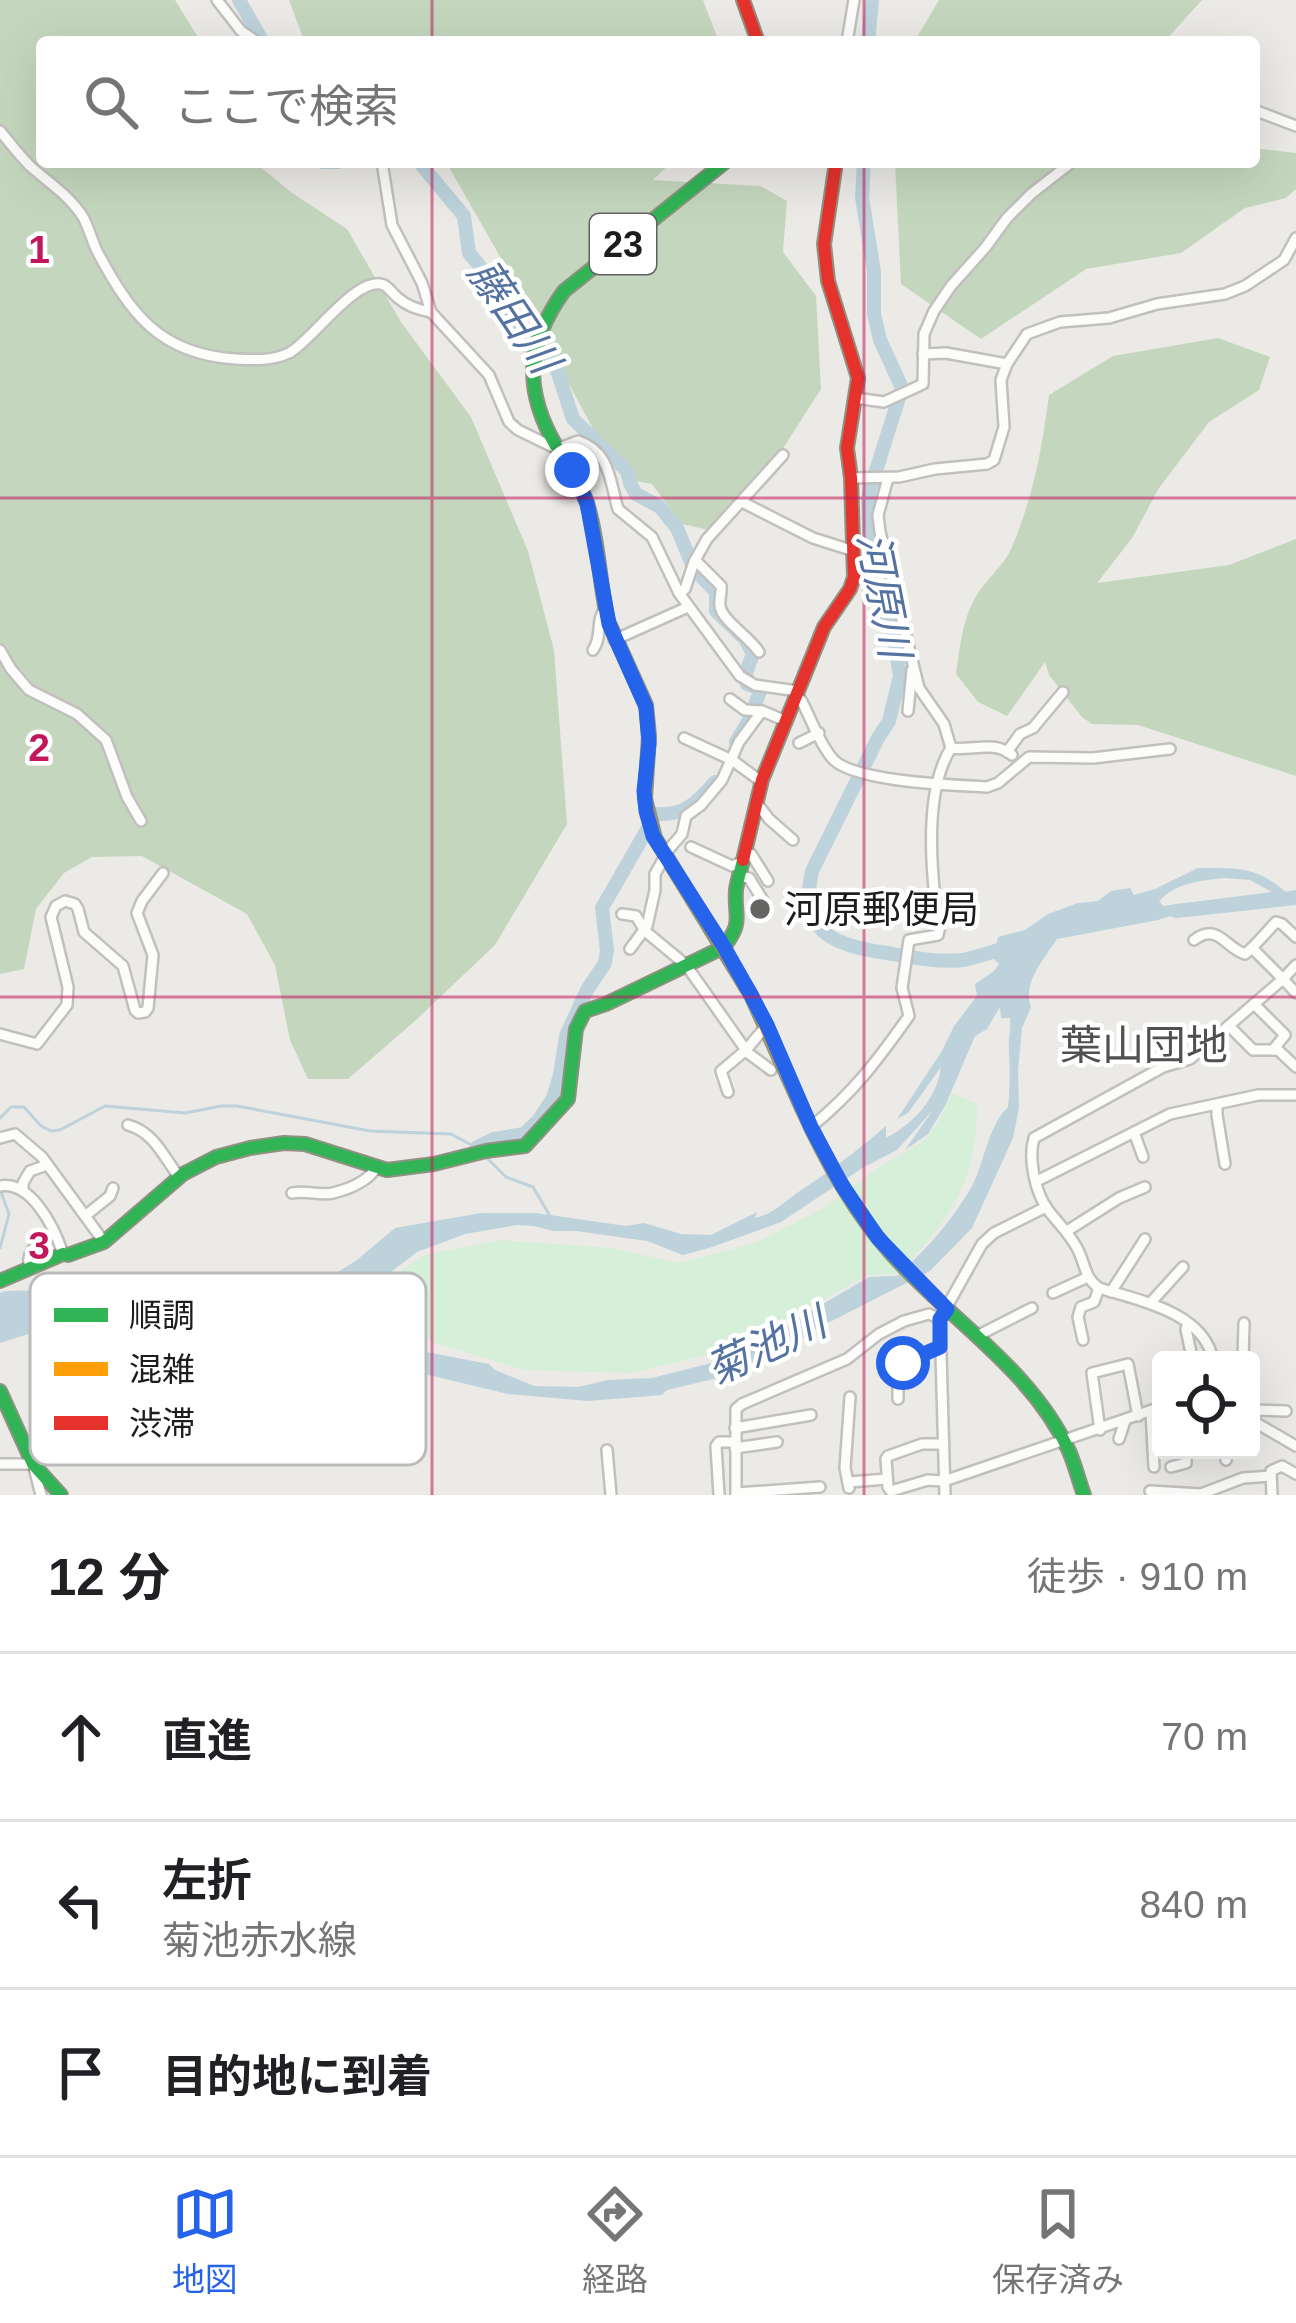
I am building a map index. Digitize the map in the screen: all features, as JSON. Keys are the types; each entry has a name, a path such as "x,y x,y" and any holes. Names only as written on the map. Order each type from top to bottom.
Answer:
{"main road":[{"path":"743,0 756,36"},
{"name":"23","path":"718,168 564,291 544,319 531,362 536,404 587,503 614,640 646,707 646,811 664,856 724,947 767,1025 820,1146 850,1198 944,1314 976,1336 1035,1395 1065,1440 1084,1495"},
{"path":"0,1281 104,1241 179,1177 216,1157 284,1143 304,1144 387,1170 526,1146 568,1099 576,1029 585,1011 724,947 738,925 736,891 762,782 824,627 850,589 855,566 847,448 858,378 824,244 835,168"},
{"path":"0,1391 30,1457"},
{"path":"34,1465 61,1495"}],"street":[{"path":"217,0 248,36"},
{"path":"848,36 854,0"},
{"path":"1260,112 1296,126"},
{"path":"0,131 33,168 60,188 82,217 126,303 152,330 185,348 226,358 262,360 285,355 300,347 349,298 377,284 386,285 401,302 431,312"},
{"path":"383,168 392,225 422,283 431,312 489,375 509,422 557,449 578,441 592,445 613,479 618,509 652,537 704,630 740,676 754,685 797,694 832,759 846,769 888,778 987,787 1029,758 1093,758 1170,748"},
{"path":"855,398 884,402 923,384 924,334 934,311 1007,218 1064,168"},
{"path":"851,478 888,478 987,464 994,460 1004,428 1000,389 1007,364 1027,334 1060,322 1109,318 1157,304 1225,294 1284,260 1296,238"},
{"path":"923,354 946,352 1007,364"},
{"path":"680,593 707,539 783,455"},
{"path":"811,1127 860,1083 909,1016 902,976 909,940 938,935 941,929 935,900 936,784 951,748 944,724 919,688 878,515 888,478"},
{"path":"742,502 813,538 854,551"},
{"path":"695,560 721,586 720,608 728,620 759,652"},
{"path":"614,640 688,608"},
{"path":"593,650 605,609"},
{"path":"704,630 728,620"},
{"path":"0,650 29,690 77,714 106,740 141,821"},
{"path":"908,711 914,665"},
{"path":"1007,752 1063,692"},
{"path":"730,699 745,710 786,721"},
{"path":"630,950 645,931 655,874 682,834 686,816 722,780 739,742 762,711"},
{"path":"799,743 819,733"},
{"path":"684,738 732,760 762,782"},
{"path":"951,748 985,746 1021,762"},
{"path":"756,802 793,840"},
{"path":"692,847 732,866 751,854 768,880"},
{"path":"742,863 764,902"},
{"path":"0,1034 37,1044 68,1005 51,916 65,901 79,909 84,932 123,966 135,1010 145,1012 152,955 137,913 163,873"},
{"path":"622,914 636,916 645,931 686,965 746,1050 771,1070"},
{"path":"1194,940 1200,935 1220,936 1245,954 1276,922 1296,937"},
{"path":"1252,948 1296,993"},
{"path":"1211,1351 1209,1343 1167,1309 1090,1282 1081,1253 1046,1207 1032,1164 1032,1144 1034,1138 1163,1067 1190,1059 1296,965"},
{"path":"1254,1004 1285,1036 1273,1051"},
{"path":"728,1092 721,1071 767,1025"},
{"path":"1228,1026 1253,1050 1278,1050 1296,1066"},
{"path":"1037,1181 1170,1114 1258,1095 1296,1096"},
{"path":"1217,1105 1225,1164"},
{"path":"128,1125 151,1136 179,1177"},
{"path":"5,1132 30,1146 104,1241"},
{"path":"1134,1132 1143,1157"},
{"path":"47,1166 30,1171 22,1183 63,1254"},
{"path":"292,1193 333,1193 365,1181 377,1167"},
{"path":"0,1186 23,1188"},
{"path":"86,1216 110,1196 113,1187"},
{"path":"1067,1231 1145,1187"},
{"path":"944,1495 940,1347 944,1314 982,1244 1046,1207"},
{"path":"30,1268 30,1250 54,1232"},
{"path":"1083,1340 1078,1317 1081,1306 1094,1302 1144,1239"},
{"path":"1153,1304 1183,1267"},
{"path":"1053,1293 1088,1277"},
{"path":"976,1336 1032,1308"},
{"path":"820,1486 736,1494 736,1409 847,1359 904,1322 944,1314"},
{"path":"1243,1351 1244,1323"},
{"path":"1188,1324 1191,1351"},
{"path":"898,1399 898,1368 940,1347"},
{"path":"1100,1430 1092,1373 1128,1364 1138,1416"},
{"path":"850,1397 845,1468 849,1485 888,1488 944,1481 1152,1411"},
{"path":"1260,1410 1286,1411"},
{"path":"735,1428 812,1415"},
{"path":"1119,1439 1125,1421"},
{"path":"1260,1425 1294,1446 1284,1467"},
{"path":"719,1495 719,1442 777,1442"},
{"path":"888,1488 888,1456 922,1444 944,1444"},
{"path":"607,1450 610,1495"},
{"path":"1154,1459 1154,1467"},
{"path":"1171,1467 1186,1459"},
{"path":"33,1465 40,1495"},
{"path":"1272,1495 1271,1472 1284,1467 1296,1474"},
{"path":"1150,1491 1201,1493 1243,1478 1271,1476"}],"green space":[{"path":"0,0 175,0 197,36 36,36 36,168 262,168 347,229 401,322 471,417 528,551 554,650 567,824 495,945 348,1079 308,1079 290,1040 275,965 247,914 142,856 92,857 64,873 36,909 24,969 0,974"},
{"path":"289,0 703,0 717,36 303,36"},
{"path":"939,0 1202,0 1169,36 918,36"},
{"path":"1260,149 1296,153 1296,189 1286,198 1245,208 1181,253 1086,269 981,339 901,284 895,168 1260,168"},
{"path":"449,168 666,168 653,180 760,186 787,201 783,252 816,296 821,389 782,450 713,531 682,524 652,484 636,481 592,427"},
{"path":"1218,338 1270,357 1259,390 1209,422 1097,583 1229,565 1296,539 1296,776 1138,725 1092,724 1049,675 1045,662 1007,716 978,702 956,674 968,612 1008,555 1019,530 1040,454 1049,395 1113,356"},
{"path":"952,1093 977,1104 972,1156 957,1198 898,1274 868,1275 715,1353 631,1373 525,1370 426,1338 426,1273 396,1273 427,1254 502,1240 612,1248 679,1263 755,1243 826,1207 925,1140"}],"water":[{"path":"1198,868 1235,869 1265,877 1286,892 1296,890 1296,903 1221,901 1158,920 1057,939 1029,989 1031,1007 1022,1028 1013,1138 972,1228 930,1271 816,1329 777,1355 739,1373 662,1395 588,1401 508,1394 426,1374 426,1352 489,1364 534,1386 578,1387 652,1378 731,1358 869,1277 897,1276 929,1245 972,1186 991,1134 1008,1107 1010,1018 1001,1018 1000,1007 987,1029 975,1036 928,1134 905,1150 933,1110 897,1150 781,1222 683,1255 647,1241 517,1225 465,1234 417,1252 390,1273 336,1273 395,1228 481,1213 536,1213 626,1226 644,1223 681,1234 711,1235 757,1212 755,1218 778,1208 886,1126 886,1138 922,1109 935,1090 941,1067 908,1113 897,1119 977,996 975,984 999,964 994,959 998,937 1025,930 1048,914 1078,903 1098,901 1111,891 1130,888 1134,895","holes":["1250,880 1272,892 1163,906 1159,901 1181,886 1198,882"]},
{"path":"30,1290 30,1333 0,1343 0,1293"}],"waterway":[{"name":"藤田川","path":"239,0 260,36"},
{"name":"河原川","path":"869,36 872,0"},
{"name":"藤田川","path":"424,168 464,216 469,253 506,298 521,342 551,360 573,419 627,471 636,494 660,507 677,528 694,569 716,592 716,611 745,639 753,654 747,684 761,689 736,742"},
{"name":"河原川","path":"864,168 862,197 874,272 874,314 902,388 868,503 872,579 893,632 900,676 889,721 812,871 810,909 825,933 868,950 954,961 1009,947"},
{"name":"藤田川","path":"477,1147 524,1134 553,1098 566,1036 605,963 602,908 656,814 689,807 715,782"},
{"name":"菊池川","path":"1176,911 1296,898"},
{"path":"0,1118 11,1107 24,1107 51,1131 105,1106 185,1113 237,1106 370,1131 451,1134 479,1149"},
{"path":"485,1156 506,1177 533,1187 550,1216"},
{"path":"0,1248 9,1214 1,1192"}],"traffic: fast":[{"path":"608,621 587,503 538,405 533,367 536,348 564,291 718,168"},
{"path":"0,1281 104,1242 183,1174 216,1157 250,1148 305,1144 387,1170 525,1146 568,1099 576,1029 585,1011 724,947 736,925 736,890 743,860"},
{"path":"802,1108 840,1183 876,1235 1011,1369 1053,1421 1084,1495"},
{"path":"0,1391 30,1457"},
{"path":"34,1465 61,1495"}],"traffic: slow":[{"path":"608,621 646,705 645,799 655,838 751,995 802,1108"}],"traffic: jam":[{"path":"743,0 756,36"},
{"path":"743,860 762,780 824,627 854,577 847,448 858,378 828,281 824,244 835,168"}],"place":[{"name":"河原郵便局","path":"760,909"}],"district":[{"name":"葉山団地","path":"1144,1045"}],"route":[{"path":"572,470 587,503 609,624 646,707 649,743 644,791 653,836 750,993 842,1185 878,1238 947,1309 940,1319 940,1347 903,1363"}]}
